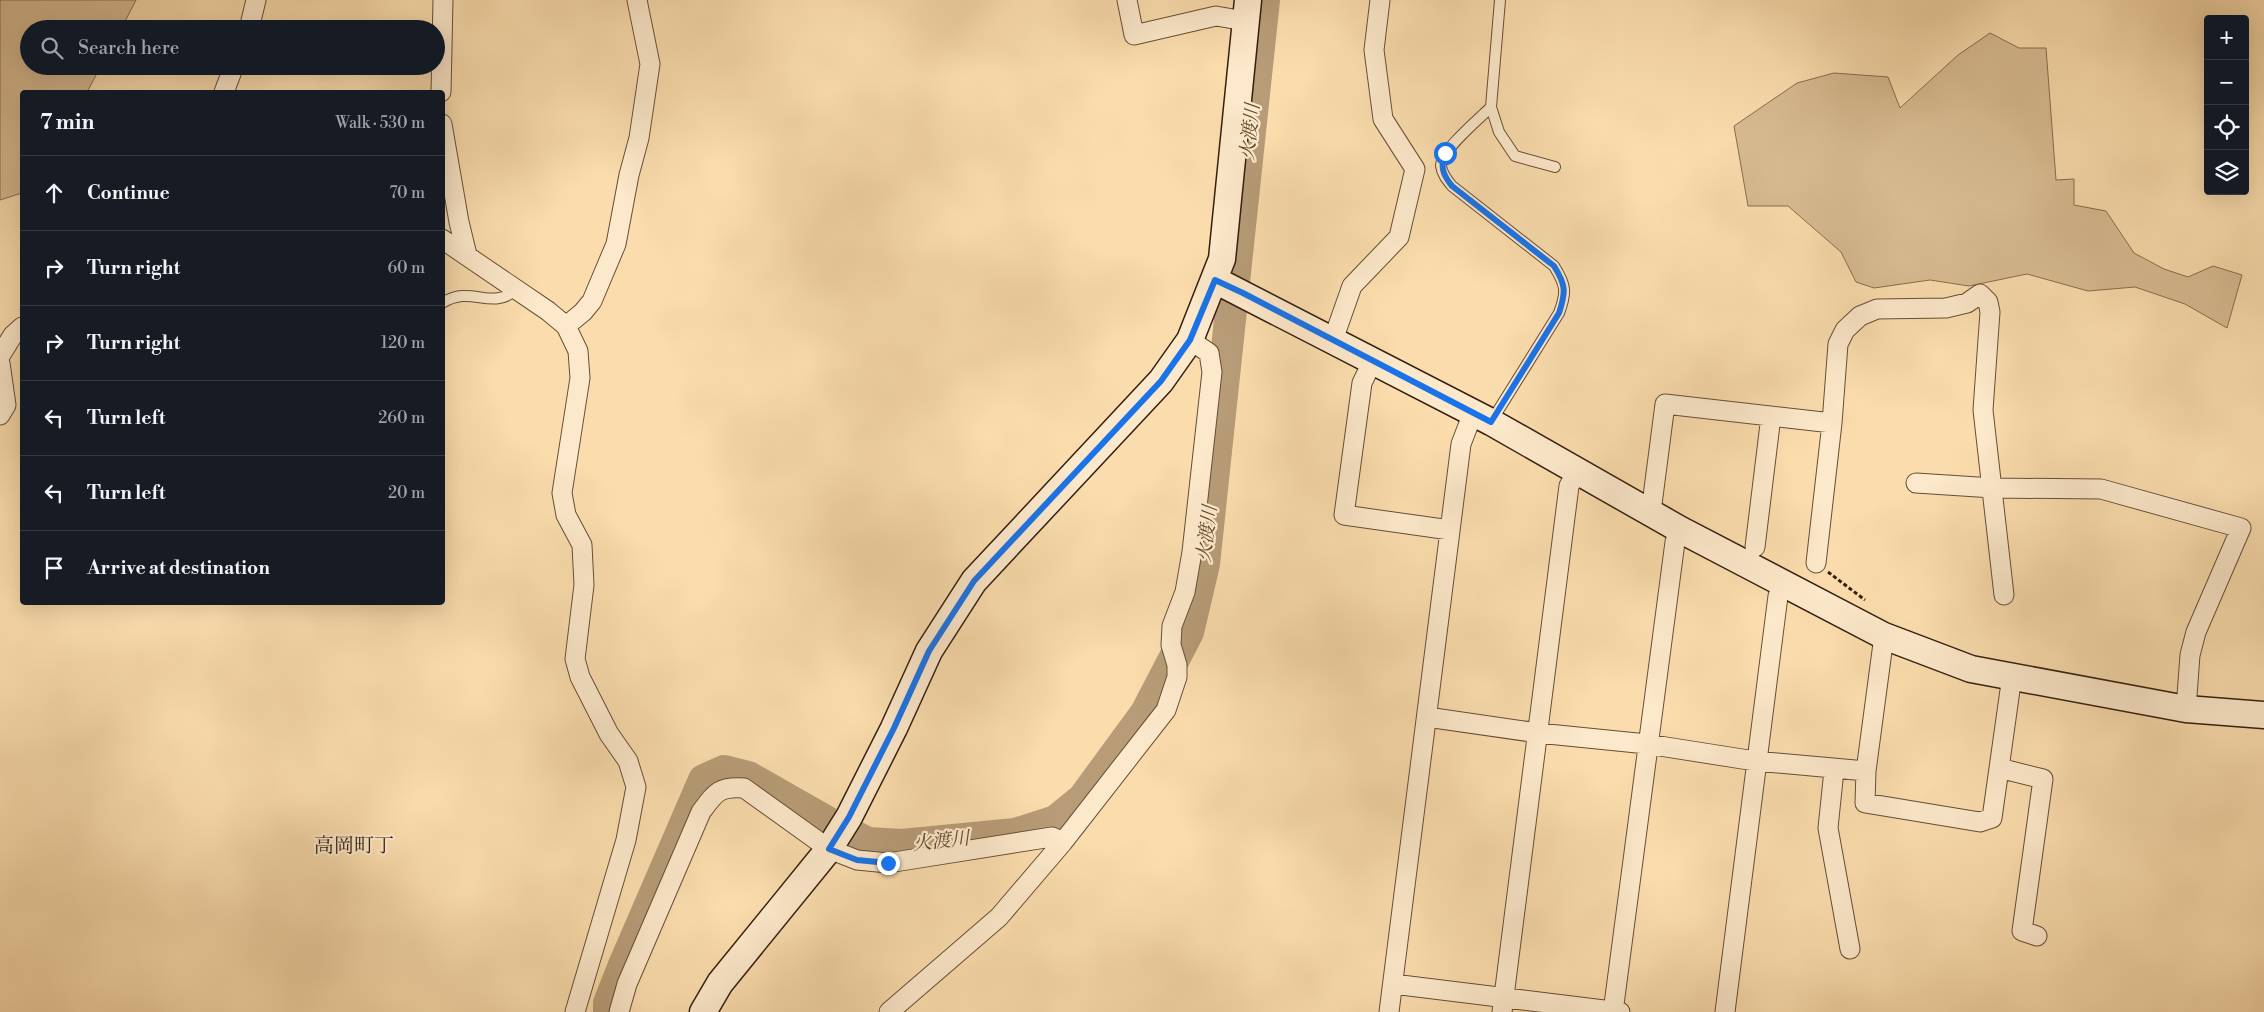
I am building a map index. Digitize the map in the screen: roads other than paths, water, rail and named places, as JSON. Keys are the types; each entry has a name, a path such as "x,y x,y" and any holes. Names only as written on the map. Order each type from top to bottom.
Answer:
{"street":[{"path":"251,20 256,0"},
{"path":"443,0 443,20"},
{"path":"566,326 583,312 592,301 616,244 629,175 639,138 650,64 637,0"},
{"path":"703,1012 720,983 829,849 849,817 929,651 974,581 1161,381 1228,286 1222,259 1246,11 1134,35 1127,0"},
{"path":"1333,340 1352,286 1399,237 1415,169 1383,119 1374,50 1380,0"},
{"path":"441,75 441,90"},
{"path":"445,141 459,222 467,255"},
{"path":"445,241 517,289 566,326 578,351 580,378 562,492 566,515 582,545 584,586 576,659 580,677 609,734 628,761 636,787 626,840 575,1012"},
{"path":"1228,286 1482,418 1578,470 1679,529 1884,636 1972,668 2186,709 2264,715"},
{"path":"1816,563 1832,423 1838,344 1845,330 1860,316 1877,309 1946,308 1967,303 1980,294 1988,302 1990,312 1983,410 2004,595"},
{"path":"0,356 20,328"},
{"path":"889,1012 999,917 1064,842 1166,710 1177,677 1177,665 1171,645 1172,626 1185,592 1192,552 1212,372 1209,353 1190,340"},
{"path":"1373,360 1362,383 1344,515 1450,530"},
{"path":"0,364 6,405 0,415"},
{"path":"1652,512 1665,404 1832,423"},
{"path":"1755,547 1770,416"},
{"path":"1389,1012 1461,444 1482,418"},
{"path":"1502,1005 1569,486 1578,470"},
{"path":"1916,483 1993,488 2101,489 2242,528 2196,632 2190,655 2186,709"},
{"path":"1393,984 1502,1005 1615,1012 1647,744 1675,542 1679,529"},
{"path":"1725,1012 1778,596 1784,584"},
{"path":"1884,636 1866,771 1865,802 1980,822 1992,818 2012,676"},
{"path":"1427,717 1538,733 1647,744 1756,761 1834,770 1866,771"},
{"path":"1999,768 2043,779 2022,930 2037,936"},
{"path":"1834,770 1828,828 1850,949"},
{"path":"619,1012 627,984 698,821 715,793 729,787 744,788 829,849 857,860 888,863 1052,838 1064,842"}],"lane":[{"path":"1500,0 1491,107 1499,132 1515,156 1555,168"},
{"path":"1482,418 1559,313 1565,296 1563,280 1554,266 1452,186 1444,177 1441,165 1445,153 1491,107"},
{"path":"445,302 458,295 494,300 507,298 517,289"}],"waterway":[{"name":"火渡川","path":"856,837 868,843 902,845 1015,834 1056,821 1083,799 1146,713 1188,632 1204,564 1264,0"},
{"name":"火渡川","path":"609,1012 609,1003 624,965 704,780 724,771 748,777 827,822"}],"district":[{"name":"高岡町丁","path":"354,846"}]}
